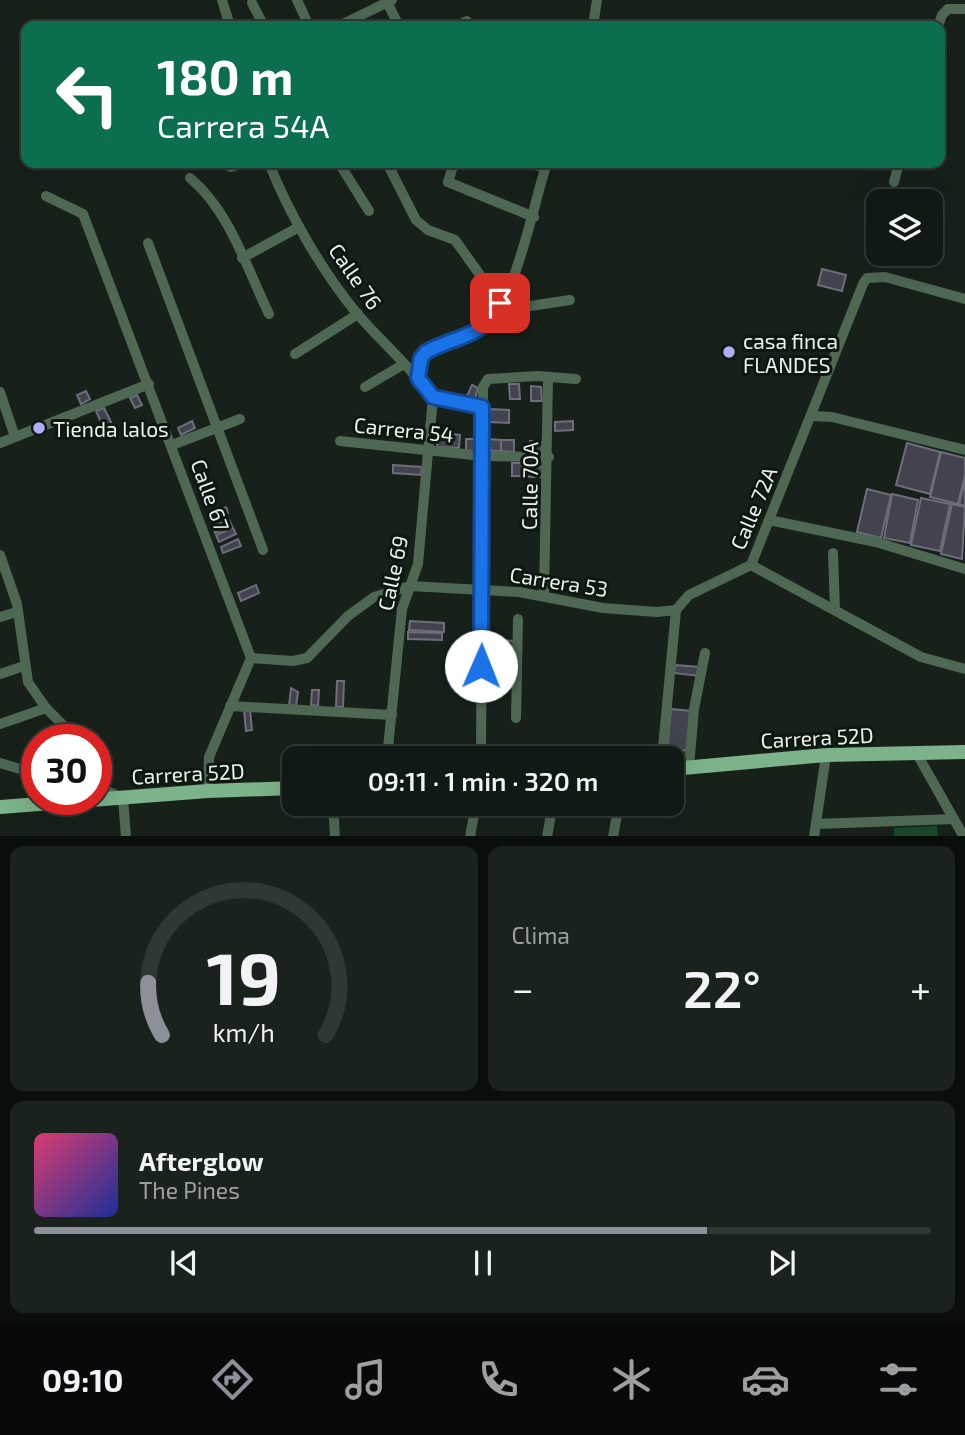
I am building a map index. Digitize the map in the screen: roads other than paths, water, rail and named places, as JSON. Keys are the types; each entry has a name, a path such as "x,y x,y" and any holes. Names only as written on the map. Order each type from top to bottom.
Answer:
{"main road":[{"name":"Carrera 52D","path":"684,768 826,755 965,752"},
{"name":"Carrera 52D","path":"0,807 208,791 282,788"}],"street":[{"path":"222,0 228,21"},
{"path":"297,0 307,21"},
{"path":"594,21 597,0"},
{"path":"350,21 388,1 397,21"},
{"path":"252,4 261,21"},
{"path":"940,21 948,9 965,9"},
{"name":"Calle 76","path":"271,168 299,228 358,314 433,397"},
{"path":"342,168 369,211"},
{"path":"390,168 416,220 428,230 456,240 498,307"},
{"path":"452,168 448,182 534,217"},
{"path":"418,378 421,358 426,352 479,331 498,307 534,217 545,168"},
{"path":"894,182 898,168"},
{"path":"190,178 216,206 270,314"},
{"name":"Calle 67","path":"46,196 83,214 251,658"},
{"path":"242,258 299,228"},
{"path":"148,243 263,550"},
{"name":"Calle 72A","path":"676,610 689,595 751,565 867,278 885,277 965,299"},
{"path":"498,307 569,300"},
{"path":"295,354 358,314"},
{"path":"365,387 404,364"},
{"name":"Calle 70A","path":"544,596 549,457 548,377"},
{"path":"481,746 481,397 488,379 576,379"},
{"path":"0,443 149,384"},
{"path":"0,392 15,438"},
{"path":"433,397 482,407"},
{"name":"Calle 69","path":"388,746 402,609 418,564 433,397"},
{"path":"811,416 832,417 965,450"},
{"path":"172,444 240,419"},
{"name":"Carrera 54","path":"340,441 483,456 549,457"},
{"path":"769,520 876,542 965,569"},
{"path":"833,553 835,610"},
{"path":"0,555 18,612 24,666 34,694 62,724"},
{"path":"751,565 920,657 965,669"},
{"name":"Carrera 53","path":"251,658 293,661 307,659 348,616 374,597 410,586 482,589 544,596 603,608 657,612 676,610"},
{"path":"663,746 676,610"},
{"path":"0,617 18,612"},
{"path":"516,718 518,619"},
{"path":"689,767 694,709 705,653"},
{"path":"208,791 209,757 251,658"},
{"path":"0,674 24,666"},
{"path":"481,666 517,668"},
{"path":"230,706 392,715"},
{"path":"0,724 46,708"},
{"path":"917,754 964,836"},
{"path":"814,836 826,755"},
{"path":"0,763 21,769"},
{"path":"112,793 123,798 126,836"},
{"path":"333,816 335,836"},
{"path":"470,836 474,816"},
{"path":"547,836 551,816"},
{"path":"613,836 617,816"},
{"path":"816,824 884,828 954,820"}],"place":[{"name":"casa finca FLANDES","path":"729,352"},
{"name":"Tienda lalos","path":"39,428"}]}
